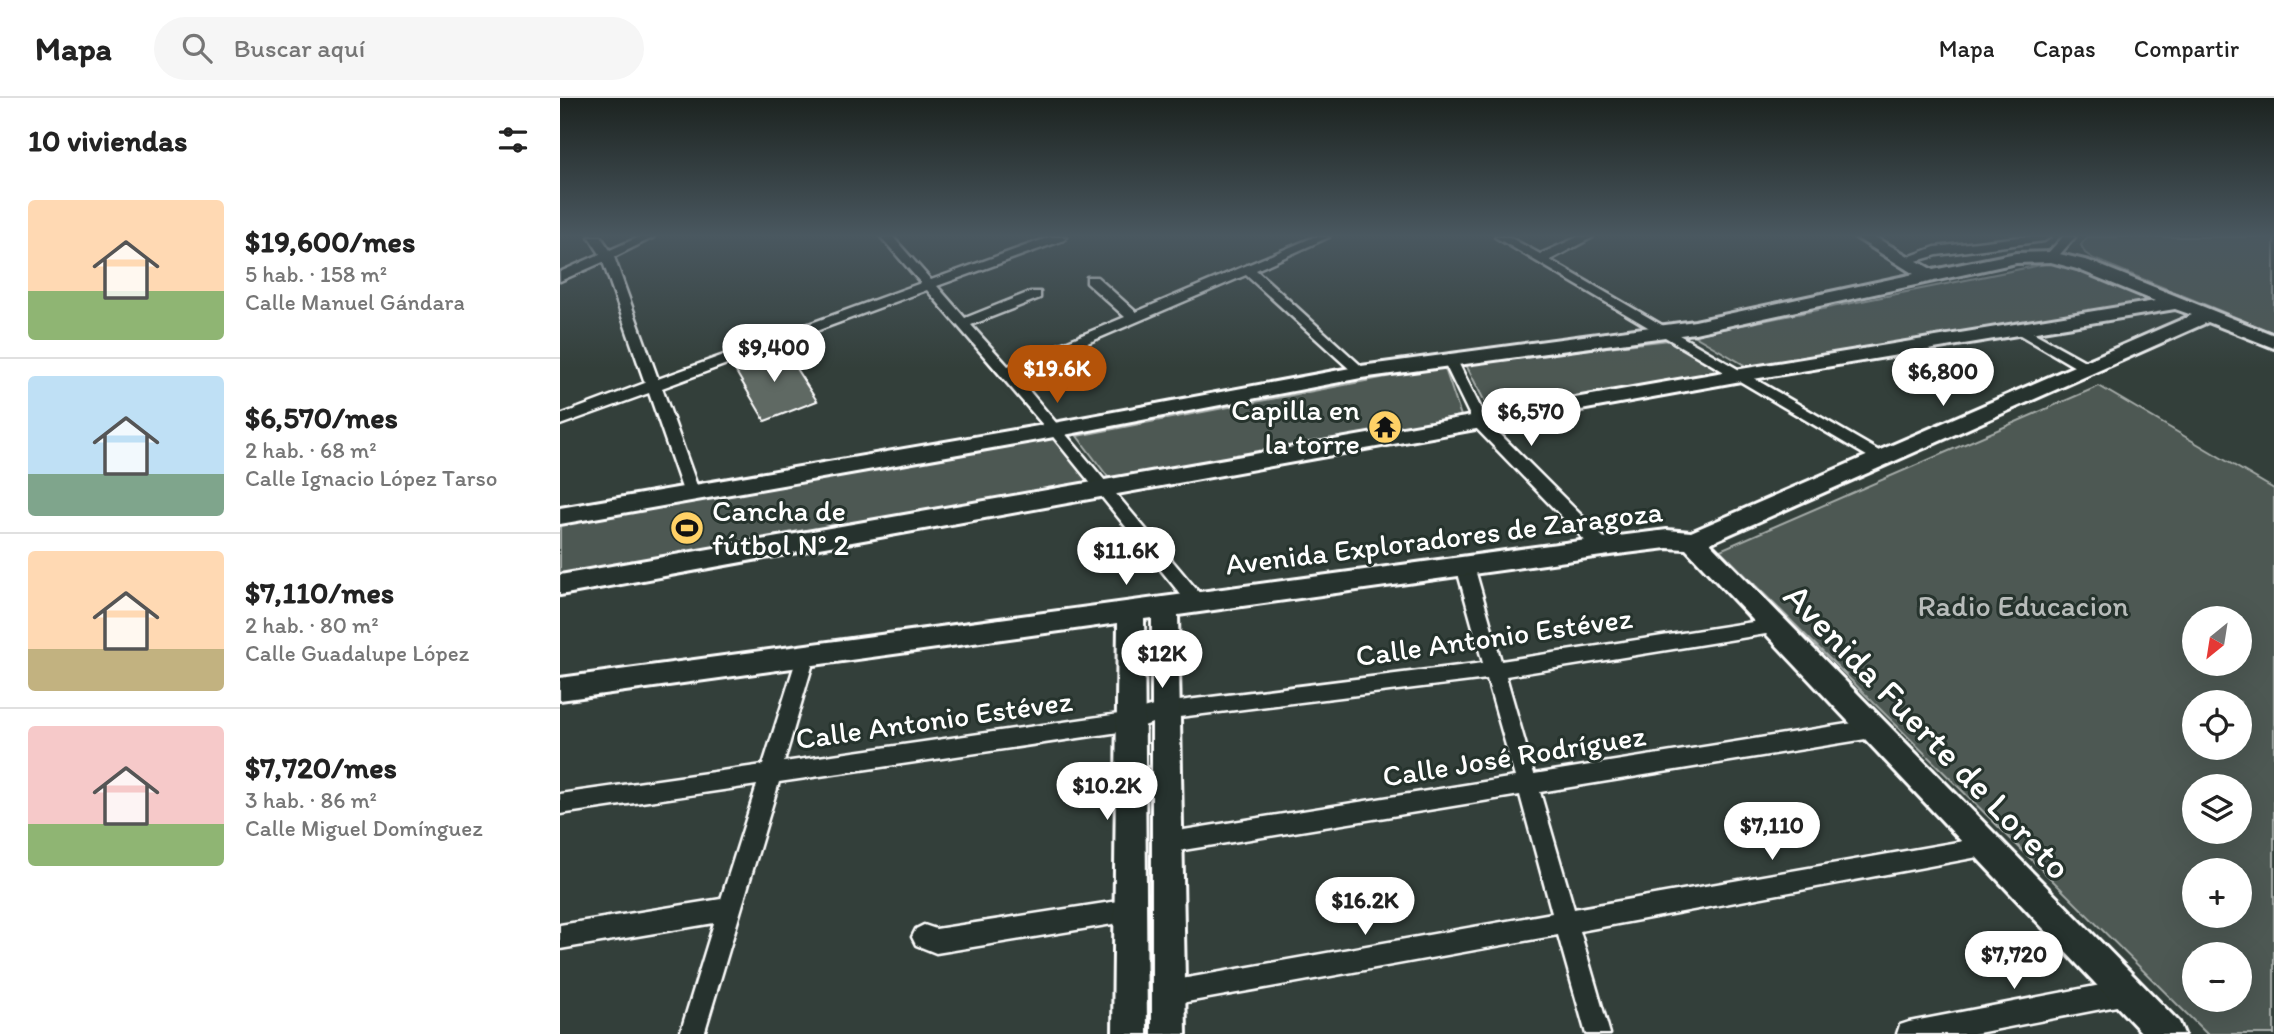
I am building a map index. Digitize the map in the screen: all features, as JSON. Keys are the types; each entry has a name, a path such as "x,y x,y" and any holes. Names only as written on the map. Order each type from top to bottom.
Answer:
{"street":[{"path":"616,281 692,494"},
{"path":"924,281 1055,429 1196,601"},
{"path":"560,420 936,281"},
{"path":"1094,281 1134,318"},
{"path":"1005,373 1220,281"},
{"path":"1260,281 1361,372"},
{"path":"1578,281 1883,458"},
{"path":"560,516 1361,372 1449,358 1665,332 1901,281"},
{"path":"2123,281 2211,314 2274,342"},
{"path":"961,324 1035,295"},
{"path":"560,585 1481,424 1741,375 2177,302"},
{"name":"Avenida Exploradores de Zaragoza","path":"560,689 1602,547 1667,539 1693,541 2211,314"},
{"path":"2020,329 2087,368"},
{"path":"1449,358 1481,424 1602,547"},
{"name":"Avenida Fuerte de Loreto","path":"1693,541 2167,1034"},
{"path":"1465,566 1598,1034"},
{"path":"1165,606 1163,711 1169,1034"},
{"path":"1130,1034 1133,721 1131,610"},
{"name":"Calle Antonio Estévez","path":"560,804 1133,721 1163,711 1493,670 1772,626"},
{"path":"692,1034 806,656"},
{"name":"Calle José Rodríguez","path":"1165,843 1872,729"},
{"path":"1170,993 1986,847"},
{"path":"560,937 730,909"},
{"path":"924,937 936,941 1131,910"},
{"path":"1909,1034 2127,992"}],"green space":[{"path":"1962,281 2108,281 2159,302 1753,370 1693,335"},
{"path":"2147,281 2274,281 2274,333"},
{"path":"1670,340 1729,376 1491,414 1465,363"},
{"path":"1444,366 1462,419 1111,481 1077,436"},
{"name":"Radio Educacion","path":"2099,386 2274,489 2274,1034 2207,1034 2185,1012 2252,1012 2252,942 2182,942 2182,1009 1720,550"},
{"path":"1055,436 1091,486 560,579 560,519"}],"building":[{"path":"782,347 817,401 765,421 732,365"}],"place":[{"name":"Capilla en la torre","path":"1385,427"},
{"name":"Cancha de fútbol N° 2","path":"687,528"}]}
